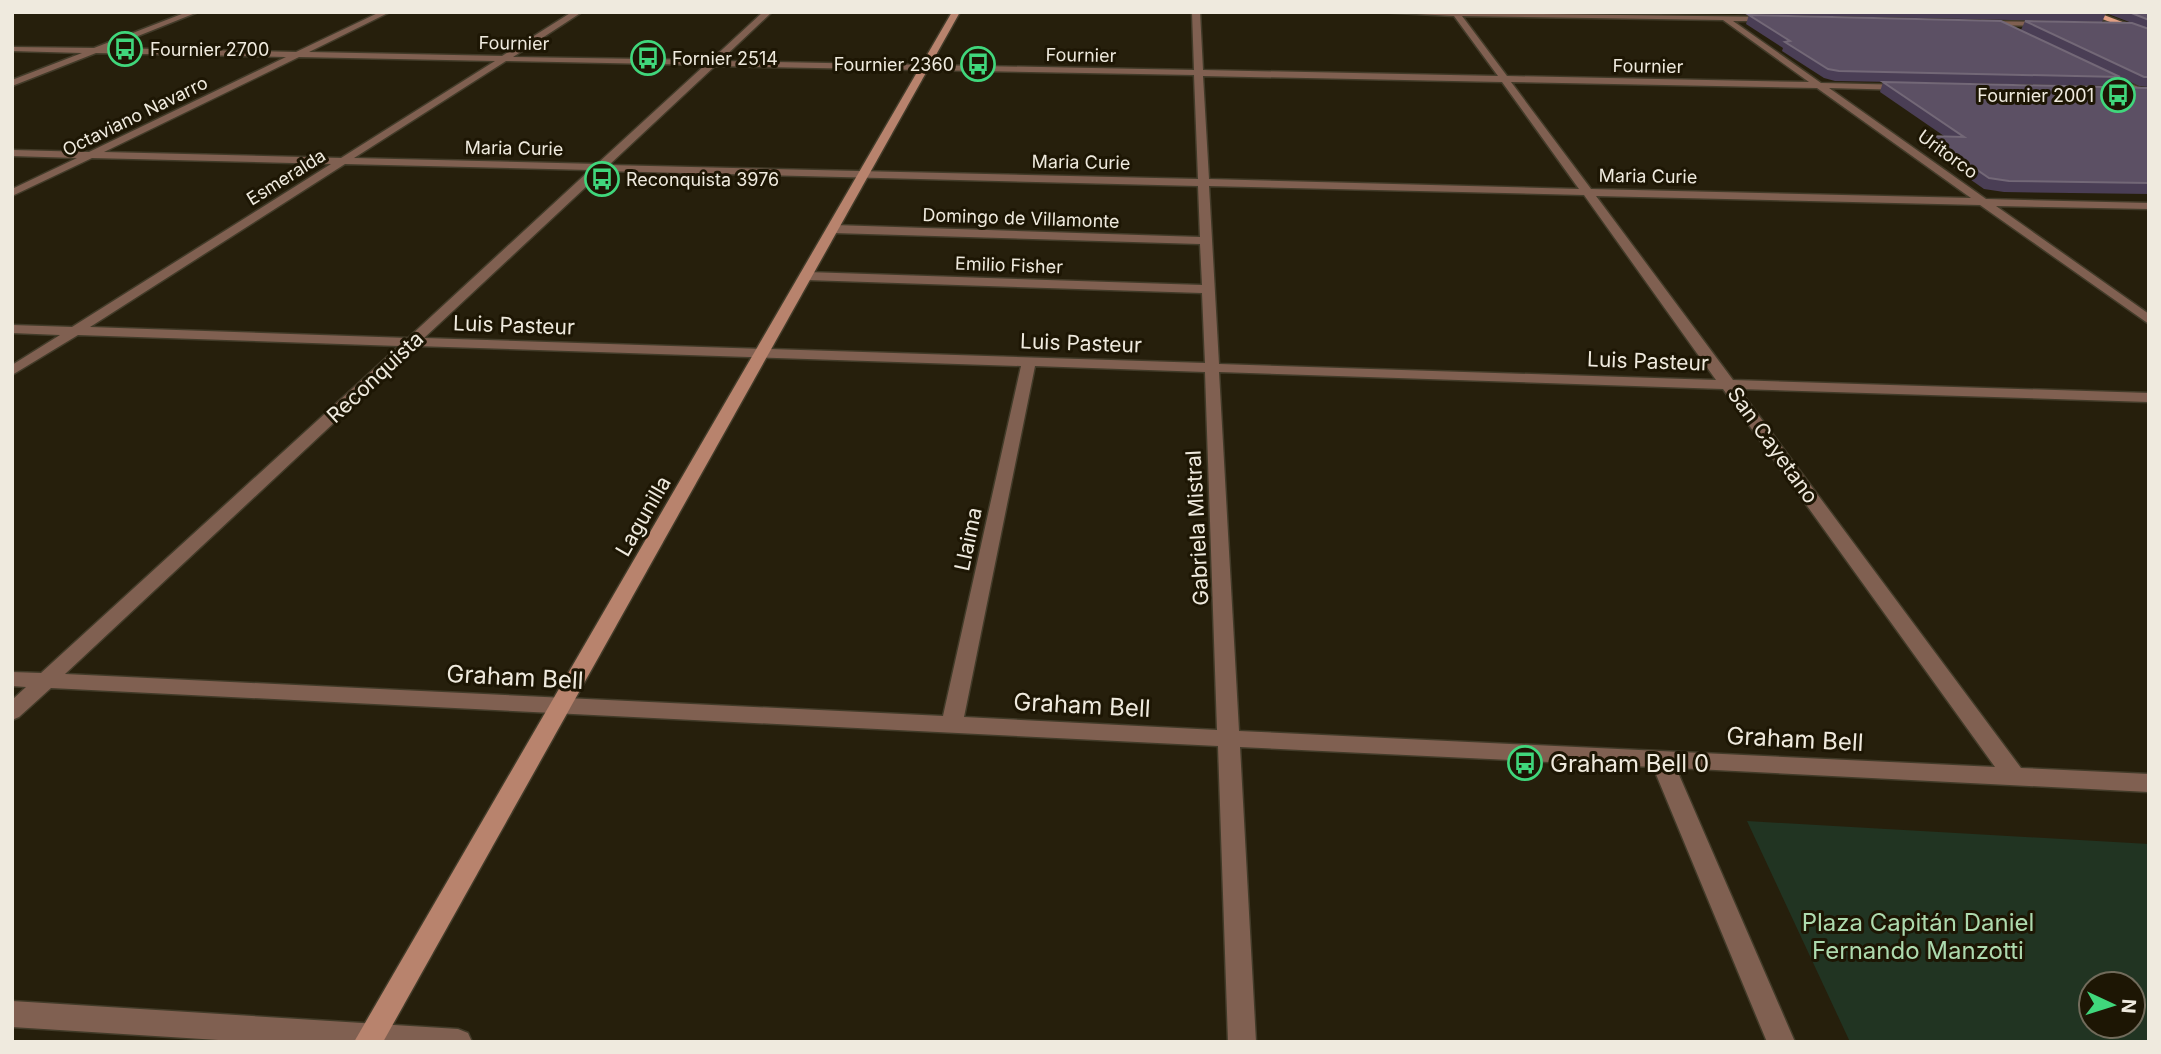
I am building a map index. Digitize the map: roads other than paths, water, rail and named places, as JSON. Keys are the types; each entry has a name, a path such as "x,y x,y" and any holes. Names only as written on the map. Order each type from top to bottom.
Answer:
{"main road":[{"name":"Lagunilla","path":"370,1039 956,12"},
{"path":"2088,12 2149,33"},
{"path":"2115,12 2149,25"}],"street":[{"path":"12,83 194,12"},
{"name":"Octaviano Navarro","path":"12,193 386,12"},
{"name":"Esmeralda","path":"12,371 578,12"},
{"name":"Reconquista","path":"12,712 768,12"},
{"name":"Gabriela Mistral","path":"1196,12 1242,1042"},
{"path":"1382,12 1779,19"},
{"name":"San Cayetano","path":"1457,14 1590,192 2014,776"},
{"name":"Uritorco","path":"1726,19 2149,320"},
{"path":"1968,23 2058,24"},
{"path":"1995,23 2019,35"},
{"path":"2096,25 2129,27"},
{"name":"Fournier","path":"12,49 1919,88"},
{"path":"2080,63 2146,93"},
{"path":"2113,92 2146,93"},
{"name":"Maria Curie","path":"12,153 2149,206"},
{"name":"Domingo de Villamonte","path":"834,229 1207,241"},
{"name":"Emilio Fisher","path":"807,276 1209,289"},
{"name":"Luis Pasteur","path":"12,329 2149,398"},
{"name":"Llaima","path":"952,725 1029,362"},
{"name":"Graham Bell","path":"12,679 2149,783"},
{"path":"1661,759 1781,1042"},
{"path":"12,1014 370,1039 458,1042"}],"place":[{"name":"Fournier 2700","path":"125,49"},
{"name":"Fornier 2514","path":"648,58"},
{"name":"Fournier 2360","path":"978,64"},
{"name":"Fournier 2001","path":"2118,95"},
{"name":"Reconquista 3976","path":"602,179"},
{"name":"Graham Bell 0","path":"1525,763"}],"park label":[{"name":"Plaza Capitán Daniel Fernando Manzotti","path":"1918,936"}]}
